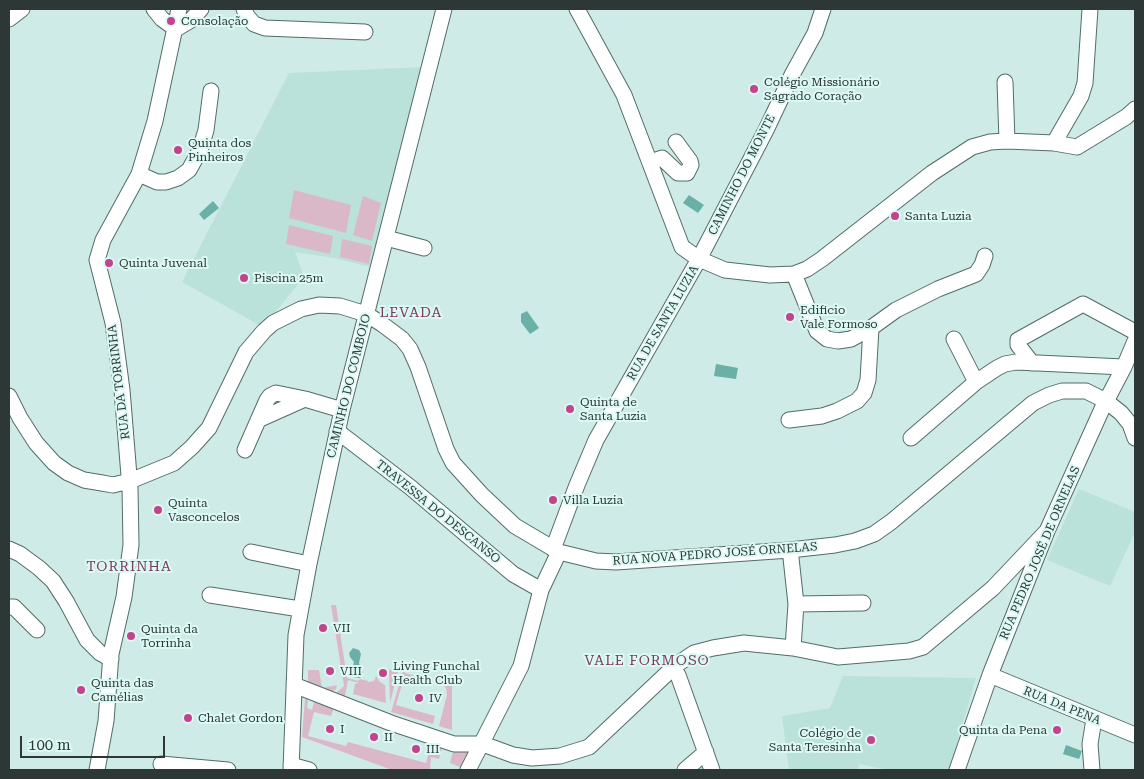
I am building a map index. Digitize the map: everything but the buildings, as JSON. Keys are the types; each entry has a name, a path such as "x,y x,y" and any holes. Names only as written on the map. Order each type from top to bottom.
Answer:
{"street":[{"path":"154,9 162,20 176,29 191,20 201,9"},
{"name":"RUA DA TORRINHA","path":"98,770 106,720 111,659 124,597 131,545 130,481 122,390 113,324 97,260 102,240 140,174 155,121 179,9"},
{"path":"244,9 254,24 265,28 364,32"},
{"name":"CAMINHO DO COMBOIO","path":"291,768 296,634 309,564 342,410 444,9"},
{"path":"577,9 624,94 680,242 686,250 699,260 725,270 770,275 794,274 807,269 932,172 972,147 990,142 1007,141 1054,143 1077,147 1126,117 1135,109"},
{"name":"CAMINHO DO MONTE","path":"699,260 793,73 815,34 823,9"},
{"path":"1054,143 1082,96 1085,83 1090,9"},
{"path":"1005,82 1007,141"},
{"path":"140,174 157,182 166,182 178,178 189,170 200,150 206,130 211,91"},
{"path":"650,162 662,158 678,173 686,174 691,165 690,161 676,142"},
{"path":"386,238 424,248"},
{"path":"794,274 818,331 827,339 838,342 851,339 871,328 896,310 938,289 976,274 985,256"},
{"name":"RUA DE SANTA LUZIA","path":"468,770 483,744 520,666 541,590 577,485 596,440 699,260"},
{"path":"1032,363 1018,345 1018,340 1083,304 1135,332"},
{"name":"RUA NOVA PEDRO JOSÉ ORNELAS","path":"9,396 36,443 54,463 68,473 84,480 102,483 113,484 130,481 174,463 192,447 209,428 246,352 273,323 301,308 340,306 366,314 402,339 410,349 446,450 453,462 482,495 515,526 556,550 596,561 616,562 835,546 874,534 891,522 1033,403 1049,395 1074,390 1086,391 1106,401 1121,413 1130,424 1135,438"},
{"path":"788,420 822,416 857,401 864,393 868,380 871,328"},
{"path":"954,339 976,382"},
{"name":"RUA PEDRO JOSÉ DE ORNELAS","path":"958,770 990,676 1048,531 1135,341"},
{"path":"911,438 976,382 1005,364 1016,362 1124,367"},
{"path":"245,450 270,396 276,393 342,410"},
{"name":"TRAVESSA DO DESCANSO","path":"337,432 410,487 513,574 541,590"},
{"path":"294,685 391,723 454,744 483,744 514,755 532,758 560,756 589,747 676,665 694,653 744,643 793,648 838,657 909,651 923,646 993,588 1048,531"},
{"path":"9,549 33,563 53,582 66,601 87,640 111,659"},
{"path":"251,552 309,564"},
{"path":"791,558 796,604 793,648"},
{"path":"210,595 300,609"},
{"path":"796,604 863,603"},
{"path":"9,606 14,607 37,630"},
{"path":"678,675 712,770"},
{"name":"RUA DA PENA","path":"990,676 1135,735"},
{"path":"1092,770 1090,744 1094,719"},
{"path":"689,767 706,752"},
{"path":"161,764 228,770"},
{"path":"291,768 309,770"}],"shaded area":[{"path":"424,67 370,267 334,258 295,252 304,277 263,327 182,282 289,73"},
{"path":"294,190 351,205 346,233 289,218"},
{"path":"689,195 704,205 698,213 683,203"},
{"path":"363,196 381,203 372,241 353,235"},
{"path":"213,201 219,208 204,220 199,214"},
{"path":"289,225 333,236 330,254 286,244"},
{"path":"342,239 372,246 369,264 340,257"},
{"path":"527,311 539,328 530,334 521,322 521,314"},
{"path":"716,364 738,368 736,379 714,376"},
{"path":"1079,489 1135,512 1135,532 1110,586 1047,560"},
{"path":"331,605 336,605 347,678 368,682 374,681 376,676 385,685 386,703 353,694 355,684 359,683 348,680 345,696 335,694 344,686"},
{"path":"353,648 359,650 361,654 359,663 363,673 360,678 354,677 351,673 354,662 349,653"},
{"path":"399,668 390,703 389,670"},
{"path":"404,668 405,673 422,678 420,686 403,681 396,705 435,716 433,724 391,712"},
{"path":"308,670 319,670 322,688 337,685 336,689 330,693 308,687"},
{"name":"Colégio de Santa Teresinha","path":"843,676 976,678 949,770 889,770 859,764 858,770 789,770 782,716 830,708"},
{"path":"440,683 452,686 452,730 439,726 447,695 446,688"},
{"path":"305,699 308,700 307,708 312,710 314,702 334,707 331,716 314,712 308,736 346,746 348,742 426,763 433,737 476,749 465,769 450,763 453,751 442,748 439,759 431,757 430,770 392,770 302,737"},
{"path":"1066,745 1082,751 1079,759 1063,754"}],"place":[{"name":"Consolação","path":"171,21"},
{"name":"Colégio Missionário Sagrado Coração","path":"754,89"},
{"name":"Quinta dos Pinheiros","path":"178,150"},
{"name":"Santa Luzia","path":"895,216"},
{"name":"Quinta Juvenal","path":"109,263"},
{"name":"Piscina 25m","path":"244,278"},
{"name":"Edificio Vale Formoso","path":"790,317"},
{"name":"Quinta de Santa Luzia","path":"570,409"},
{"name":"Villa Luzia","path":"553,500"},
{"name":"Quinta Vasconcelos","path":"158,510"},
{"name":"VII","path":"323,628"},
{"name":"Quinta da Torrinha","path":"131,636"},
{"name":"VIII","path":"330,671"},
{"name":"Living Funchal Health Club","path":"383,673"},
{"name":"Quinta das Camélias","path":"81,690"},
{"name":"IV","path":"419,698"},
{"name":"Chalet Gordon","path":"188,718"},
{"name":"I","path":"330,729"},
{"name":"Quinta da Pena","path":"1057,730"},
{"name":"II","path":"374,737"},
{"name":"Colégio de Santa Teresinha","path":"871,740"},
{"name":"III","path":"416,749"}],"district":[{"name":"LEVADA","path":"411,313"},
{"name":"TORRINHA","path":"129,567"},
{"name":"VALE FORMOSO","path":"647,661"}]}
